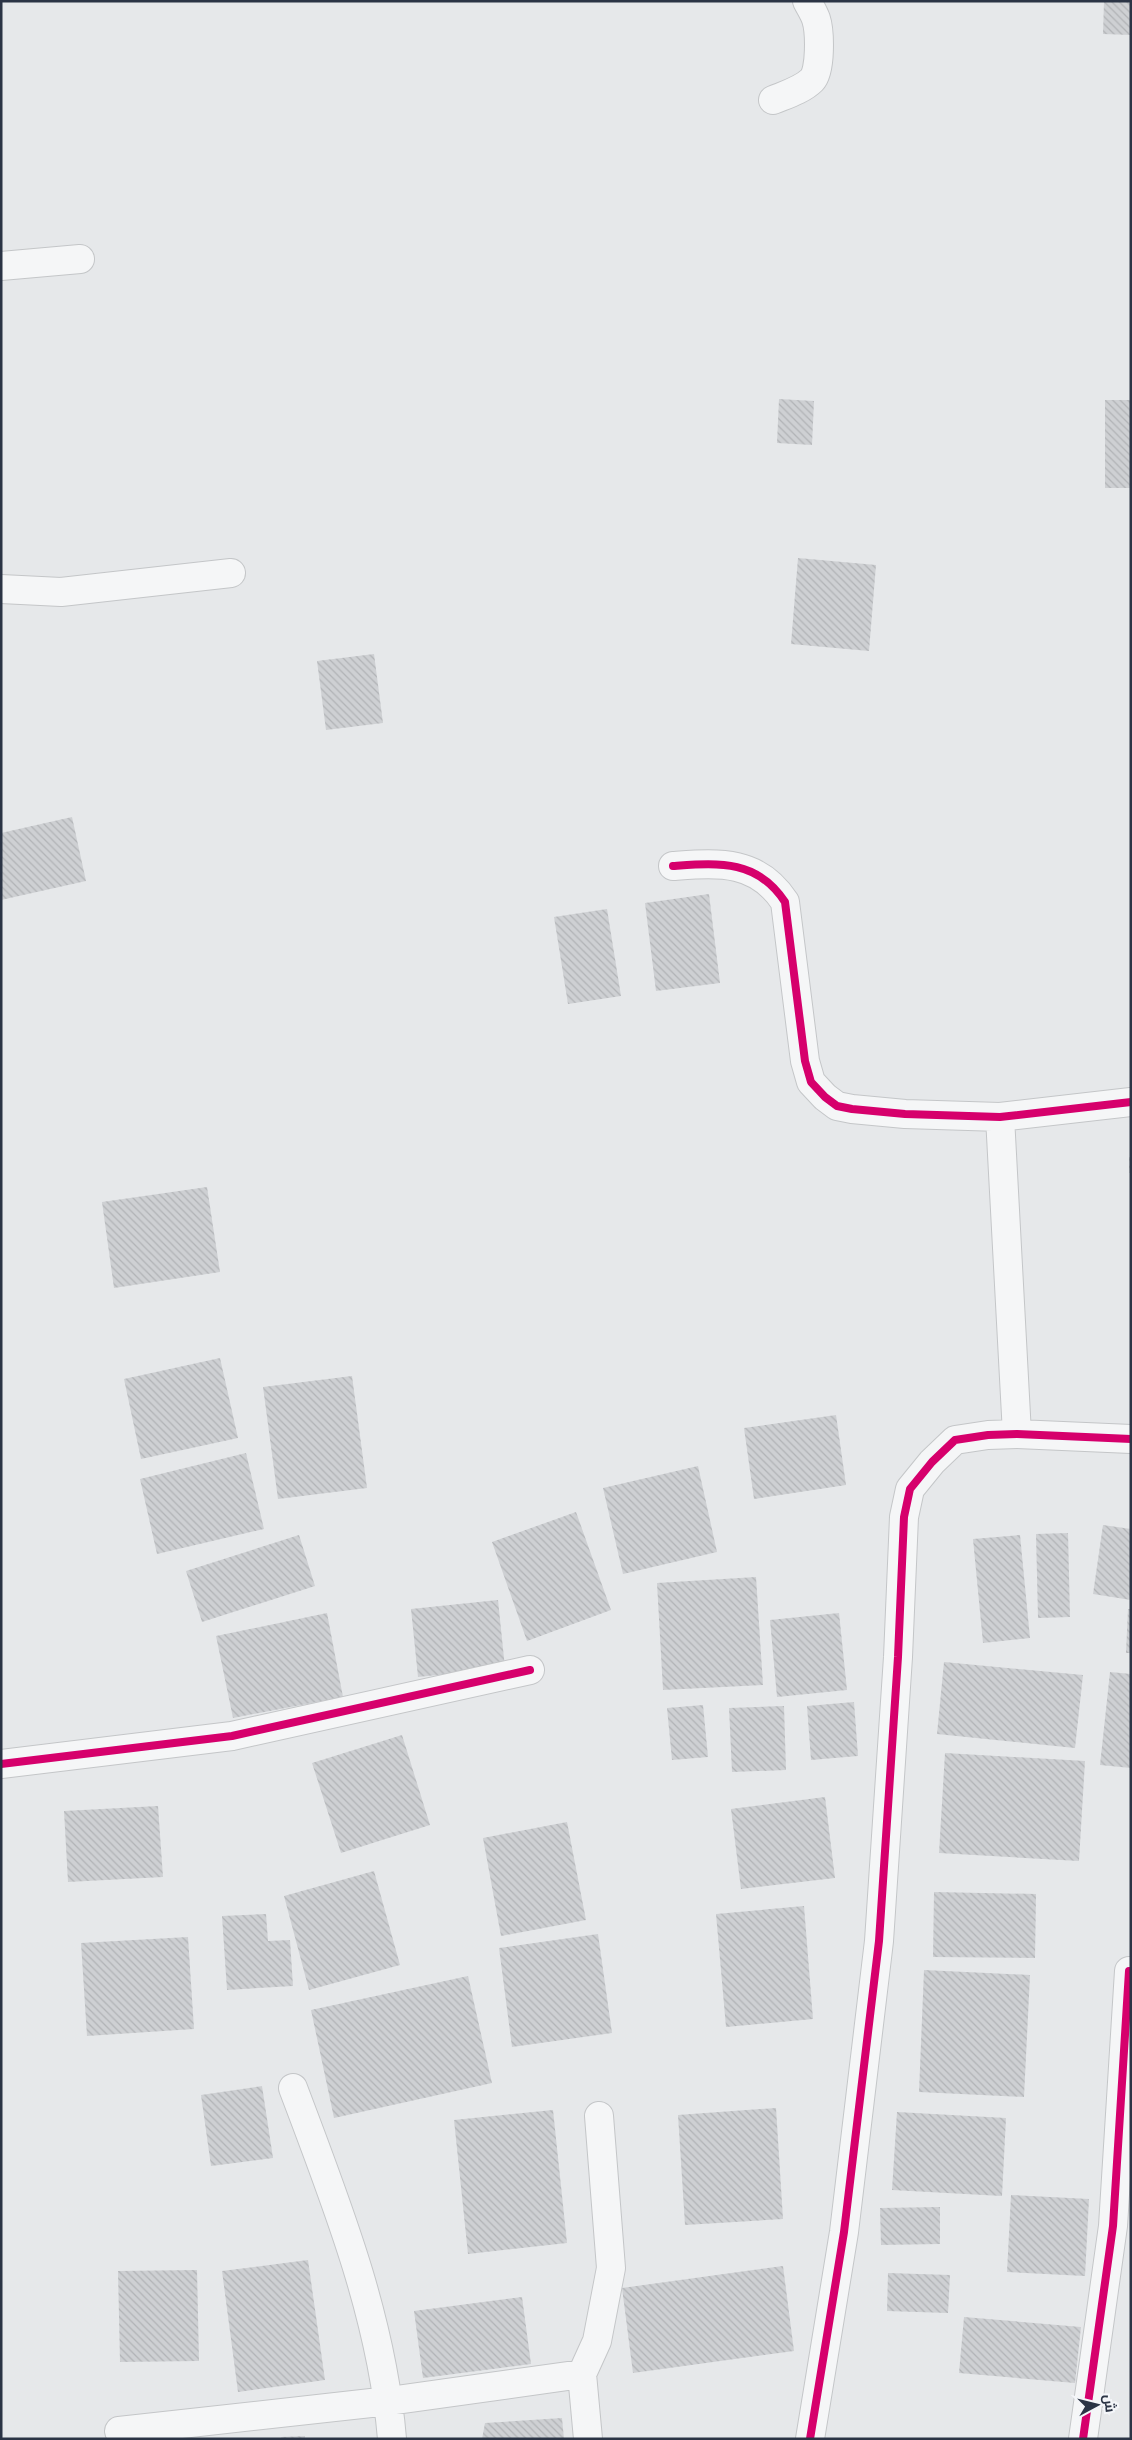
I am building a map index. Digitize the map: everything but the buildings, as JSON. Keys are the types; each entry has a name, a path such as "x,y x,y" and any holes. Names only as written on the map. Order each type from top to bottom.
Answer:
{"street":[{"path":"773,100 804,86 812,80 816,72 819,42 816,20 807,1"},
{"path":"1,266 80,259"},
{"path":"1,589 61,592 231,573"},
{"path":"673,866 720,864 749,870 777,889 785,902 805,1062 811,1082 825,1097 837,1106 905,1114 1000,1116 1131,1102"},
{"path":"1000,1116 1017,1434"},
{"path":"810,2439 844,2232 879,1941 898,1657 904,1516 910,1489 932,1462 955,1440 988,1434 1131,1439"},
{"path":"1,1764 232,1736 530,1670"},
{"path":"1083,2439 1113,2226 1128,1971"},
{"path":"294,2088 338,2207 364,2292 389,2401 392,2439"},
{"path":"588,2439 582,2374 597,2341 611,2268 599,2116"},
{"path":"119,2431 389,2401 582,2374"}],"cycle path":[{"path":"673,866 706,864 735,867 749,871 762,878 774,888 785,902 805,1061 811,1082 825,1097 837,1106 905,1114 1000,1117 1131,1102"},
{"path":"810,2439 844,2232 879,1941 898,1657 904,1517 910,1489 932,1462 955,1440 988,1435 1017,1434 1131,1439"},
{"path":"1,1764 232,1736 530,1670"},
{"path":"1083,2439 1113,2226 1129,1971"}]}
